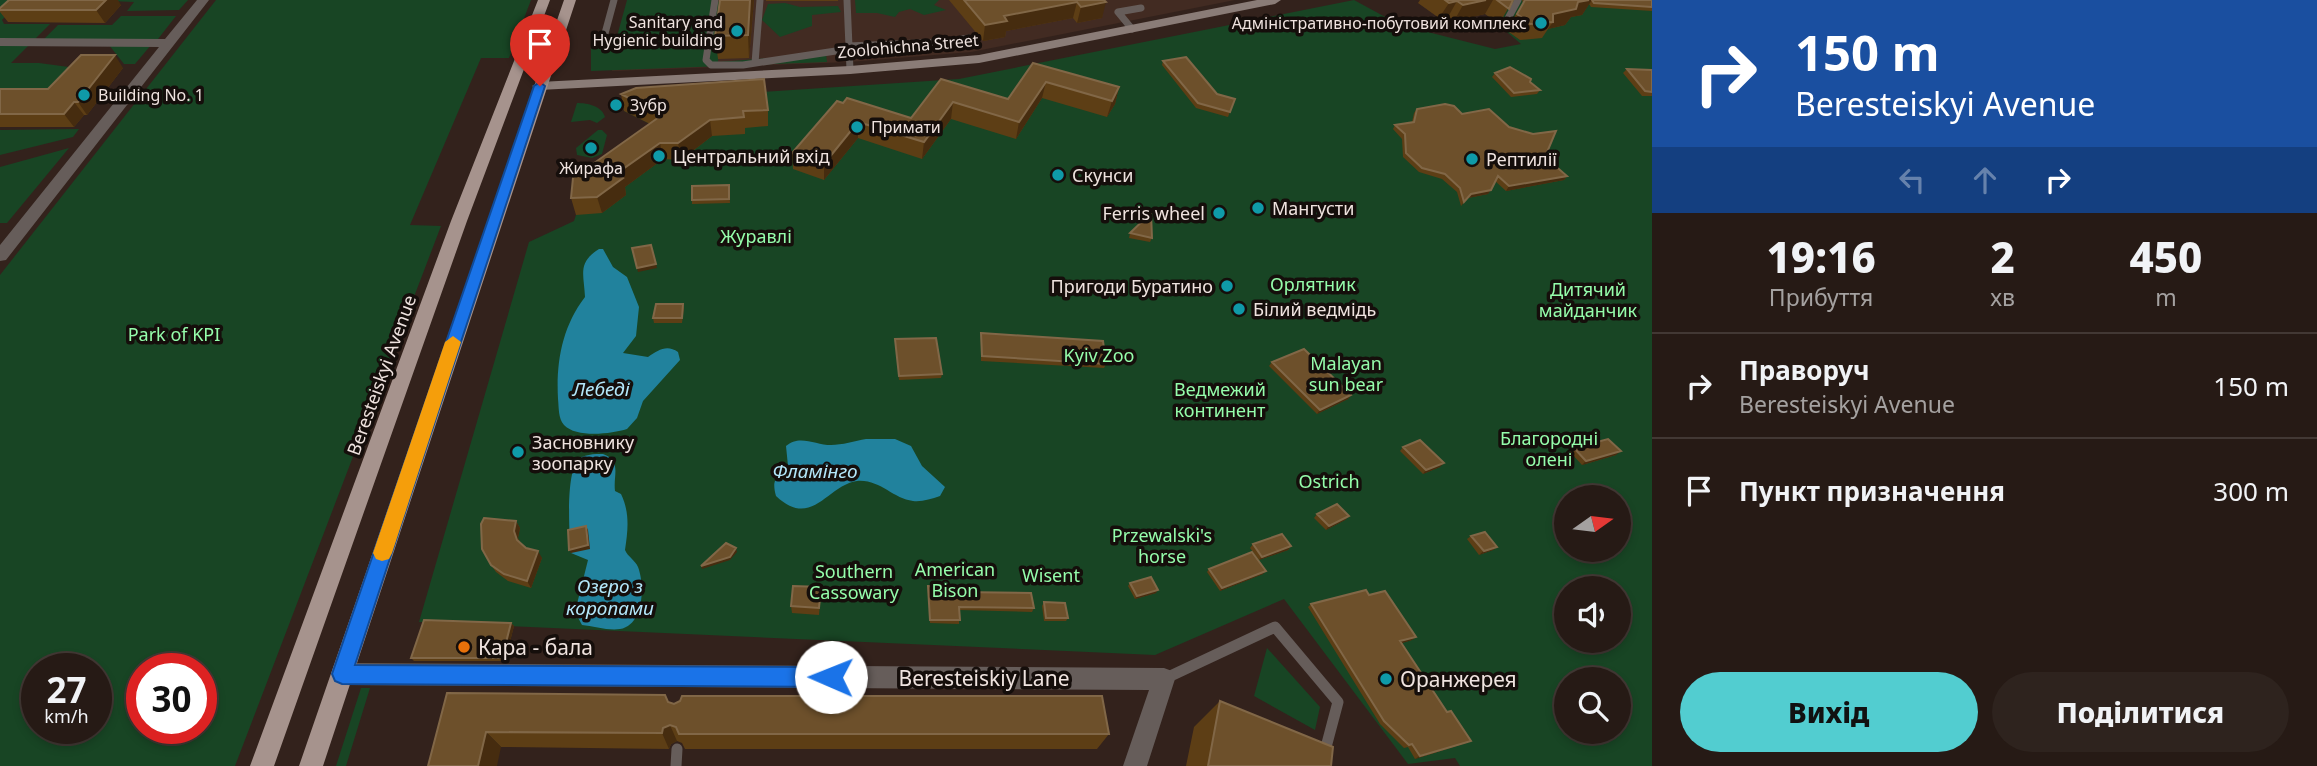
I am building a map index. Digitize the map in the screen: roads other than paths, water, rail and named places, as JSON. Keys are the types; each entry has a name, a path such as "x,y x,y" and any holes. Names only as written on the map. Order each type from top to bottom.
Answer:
{"main road":[{"name":"Beresteiskyi Avenue","path":"262,766 459,221 544,0"},
{"path":"311,766 570,0"}],"street":[{"path":"0,256 203,0"},
{"name":"Zoolohichna Street","path":"540,86 710,71 850,70 979,58 1275,0"},
{"path":"0,42 170,43"},
{"name":"Beresteiskiy Lane","path":"342,674 1164,679"},
{"path":"1135,766 1164,679"}],"lane":[{"path":"604,37 614,0"},
{"path":"715,0 706,60 710,71 849,48 969,38"},
{"path":"755,63 760,0"},
{"path":"847,0 850,70"},
{"path":"1505,24 1518,0"},
{"path":"1132,29 1118,12 1140,8"},
{"path":"1164,679 1275,627 1338,702 1321,766"},
{"path":"676,766 677,749"}],"water":[{"name":"Лебеді","path":"599,249 603,249 613,267 627,277 639,307 636,336 623,353 648,357 659,350 670,348 678,352 680,360 643,401 637,418 627,429 585,433 569,429 561,419 558,372 566,333 585,297 585,264"},
{"name":"Фламінго","path":"866,439 895,439 911,446 922,466 945,487 940,496 913,501 873,483 857,481 846,484 819,503 800,509 776,496 775,481 788,466 786,446 802,440 835,445"},
{"name":"Озеро з коропами","path":"603,454 613,460 615,465 615,491 621,494 627,515 625,550 638,567 642,584 638,612 628,626 620,629 582,625 575,612 588,560 571,553 571,479 579,459"}],"place":[{"name":"Адміністративно-побутовий комплекс","path":"1541,23"},
{"name":"Sanitary and Hygienic building","path":"737,31"},
{"name":"Building No. 1","path":"84,95"},
{"name":"Зубр","path":"616,105"},
{"name":"Примати","path":"857,127"},
{"name":"Жирафа","path":"591,148"},
{"name":"Центральний вхід","path":"659,156"},
{"name":"Рептилії","path":"1472,159"},
{"name":"Скунси","path":"1058,175"},
{"name":"Мангусти","path":"1258,208"},
{"name":"Ferris wheel","path":"1219,213"},
{"name":"Пригоди Буратино","path":"1227,286"},
{"name":"Білий ведмідь","path":"1239,309"},
{"name":"Засновнику зоопарку","path":"518,452"},
{"name":"Кара - бала","path":"464,647"},
{"name":"Оранжерея","path":"1386,679"}],"park label":[{"name":"Журавлі","path":"756,236"},
{"name":"Орлятник","path":"1313,284"},
{"name":"Дитячий майданчик","path":"1588,299"},
{"name":"Park of KPI","path":"174,334"},
{"name":"Kyiv Zoo","path":"1099,355"},
{"name":"Malayan sun bear","path":"1346,373"},
{"name":"Ведмежий континент","path":"1220,399"},
{"name":"Благородні олені","path":"1549,448"},
{"name":"Ostrich","path":"1329,481"},
{"name":"Przewalski's horse","path":"1162,545"},
{"name":"Wisent","path":"1051,575"},
{"name":"American Bison","path":"955,579"},
{"name":"Southern Cassowary","path":"854,581"}]}
